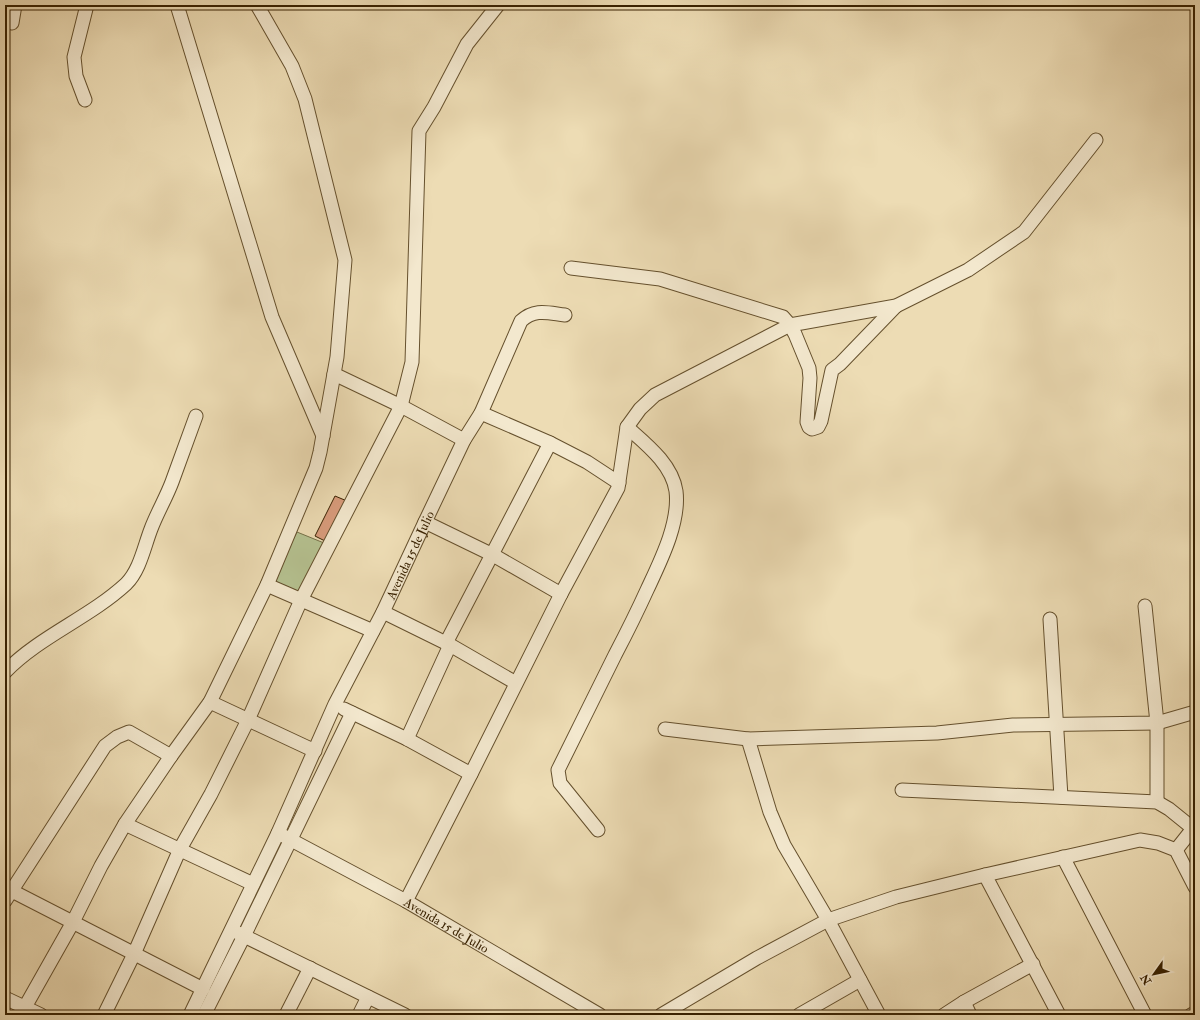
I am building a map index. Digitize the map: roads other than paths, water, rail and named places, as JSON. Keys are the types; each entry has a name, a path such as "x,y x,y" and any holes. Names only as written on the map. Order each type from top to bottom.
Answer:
{"street":[{"path":"12,24 15,5"},
{"path":"86,5 74,57 76,76 86,100"},
{"path":"177,5 272,317 323,436"},
{"path":"25,1007 125,824 210,702 267,585 316,468 320,452 337,357 345,260 305,98 292,66 257,5"},
{"path":"104,1015 134,954 180,849 211,794 248,720 301,600 401,406 412,362 419,130 434,107 468,44 498,5"},
{"path":"406,901 472,774 560,594 618,488 627,427 637,413 654,395 790,325 896,306 968,270 1024,232 1096,140"},
{"path":"571,268 660,279 783,317 790,325 809,368 810,378 807,422 808,427 813,429 818,427 821,421 832,370 845,359 896,306"},
{"name":"Avenida 15 de Julio","path":"190,1015 278,833 335,704 374,631 464,440 481,413 521,321 527,315 534,312 565,315"},
{"path":"334,374 401,406 464,440"},
{"path":"481,413 550,443 587,462 619,483"},
{"path":"5,672 12,664 42,641 104,602 127,583 138,566 151,529 172,483 196,416"},
{"path":"598,830 560,783 558,770 634,618 664,554 672,528 676,501 676,491 672,479 660,459 654,451 627,427"},
{"path":"407,739 448,644 550,443"},
{"path":"425,522 493,555 560,594"},
{"path":"267,585 374,631"},
{"path":"1145,606 1157,723 1157,802"},
{"path":"383,612 448,644 516,683"},
{"path":"1050,618 1061,798"},
{"path":"210,702 315,750"},
{"path":"335,704 407,739 472,774"},
{"path":"665,729 748,738 937,733 1006,725 1157,723 1195,712"},
{"path":"204,1015 352,713"},
{"path":"171,756 129,732 117,737 105,746 8,896 72,922 203,989"},
{"path":"748,738 770,812 784,845 828,920 879,1015"},
{"path":"902,790 1157,802 1194,828 1176,850"},
{"path":"125,824 253,884"},
{"name":"Avenida 15 de Julio","path":"278,833 406,901 600,1015"},
{"path":"661,1015 757,958 828,920 896,897 985,875 1140,840 1158,843 1176,850 1195,887"},
{"path":"1064,857 1145,1015"},
{"path":"985,875 1059,1015"},
{"path":"231,929 405,1015"},
{"path":"944,1015 964,1002 1033,964"},
{"path":"286,1015 310,968"},
{"path":"799,1015 860,980"},
{"path":"359,1015 368,997"},
{"path":"5,998 41,1015"},
{"path":"964,1002 970,1015"},
{"path":"1191,1015 1195,1013"}]}
